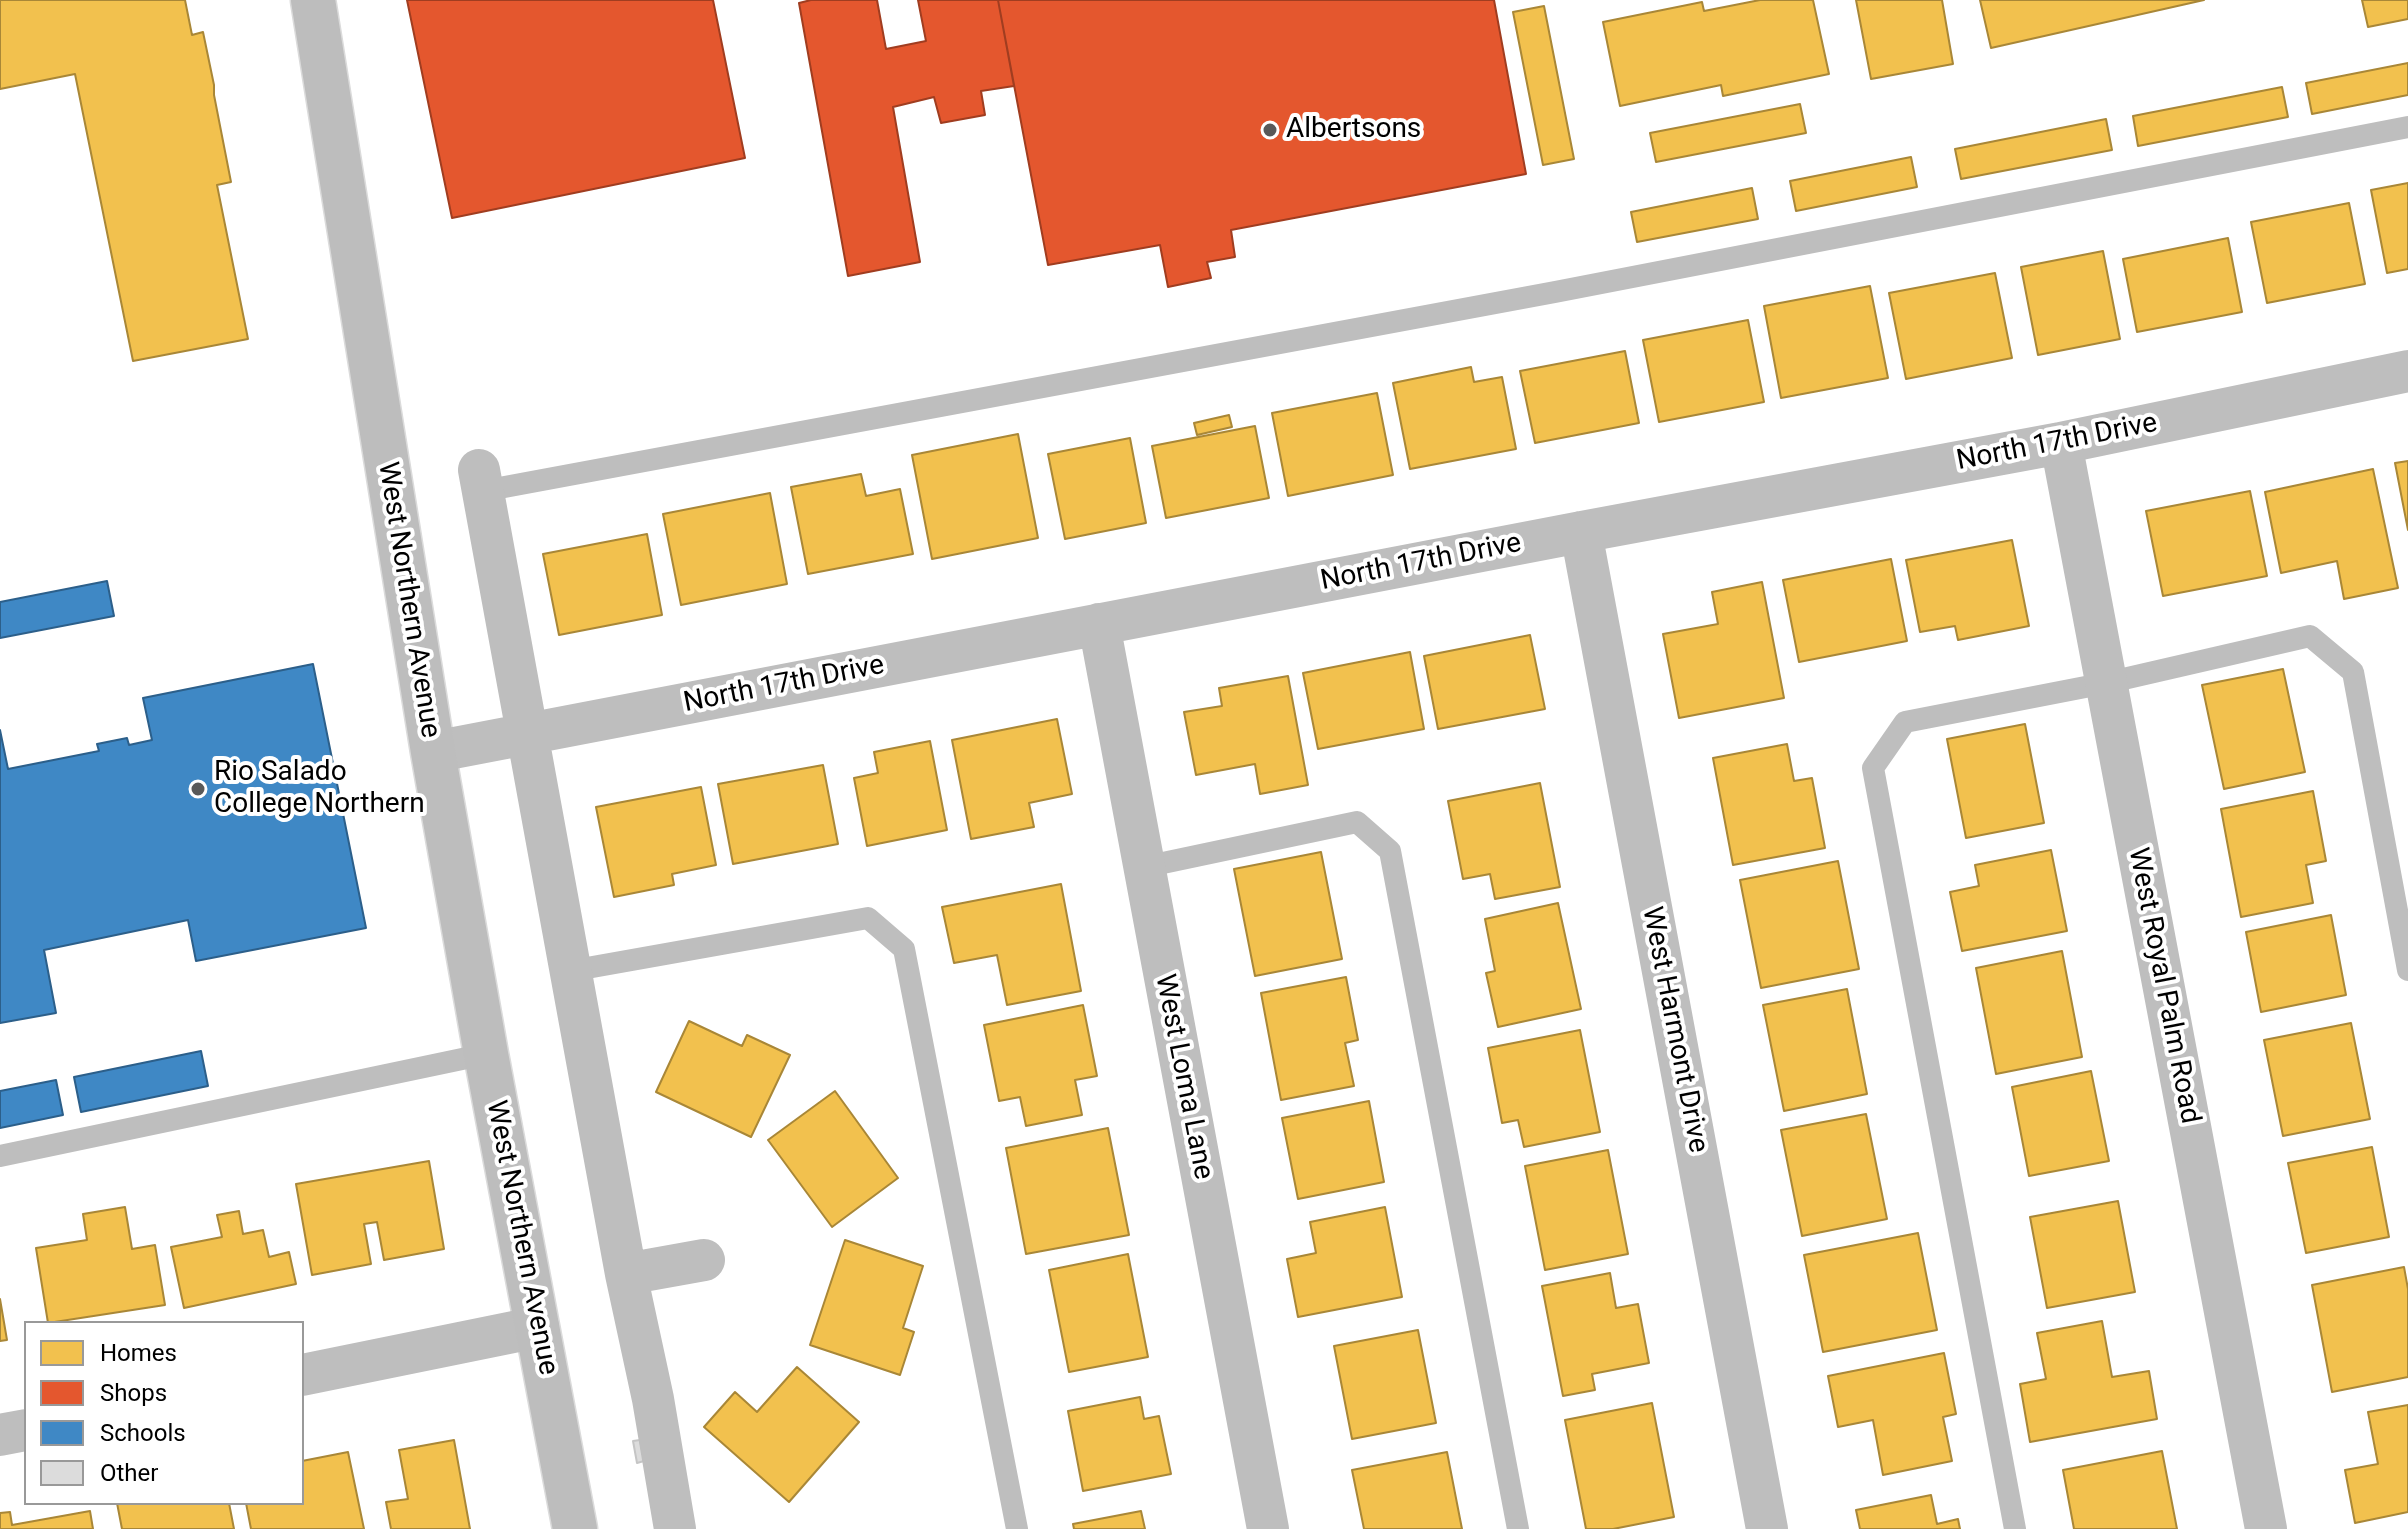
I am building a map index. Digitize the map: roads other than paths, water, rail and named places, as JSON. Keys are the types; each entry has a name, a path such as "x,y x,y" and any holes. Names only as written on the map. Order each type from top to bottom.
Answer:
{"main road":[{"name":"West Northern Avenue","path":"313,0 433,752 575,1529"}],"street":[{"name":"North 17th Drive","path":"433,752 2061,443 2408,371"},
{"name":"West Royal Palm Road","path":"2061,443 2266,1529"},
{"path":"481,480 675,1529"},
{"name":"West Harmont Drive","path":"1581,532 1767,1529"},
{"name":"West Loma Lane","path":"1099,624 1268,1529"},
{"path":"626,1274 704,1260"},
{"path":"304,1375 538,1327"},
{"path":"0,1435 24,1430"}],"lane":[{"path":"481,480 1540,295 2408,127"},
{"path":"2015,1529 1873,768 1905,722 2106,683 2310,636 2353,672 2408,970"},
{"path":"1144,867 1357,822 1390,851 1518,1529"},
{"path":"570,971 868,918 904,949 1017,1529"},
{"path":"0,1156 486,1054"}],"place":[{"name":"Albertsons","path":"1270,130"},
{"name":"Rio Salado College Northern","path":"198,789"}]}
